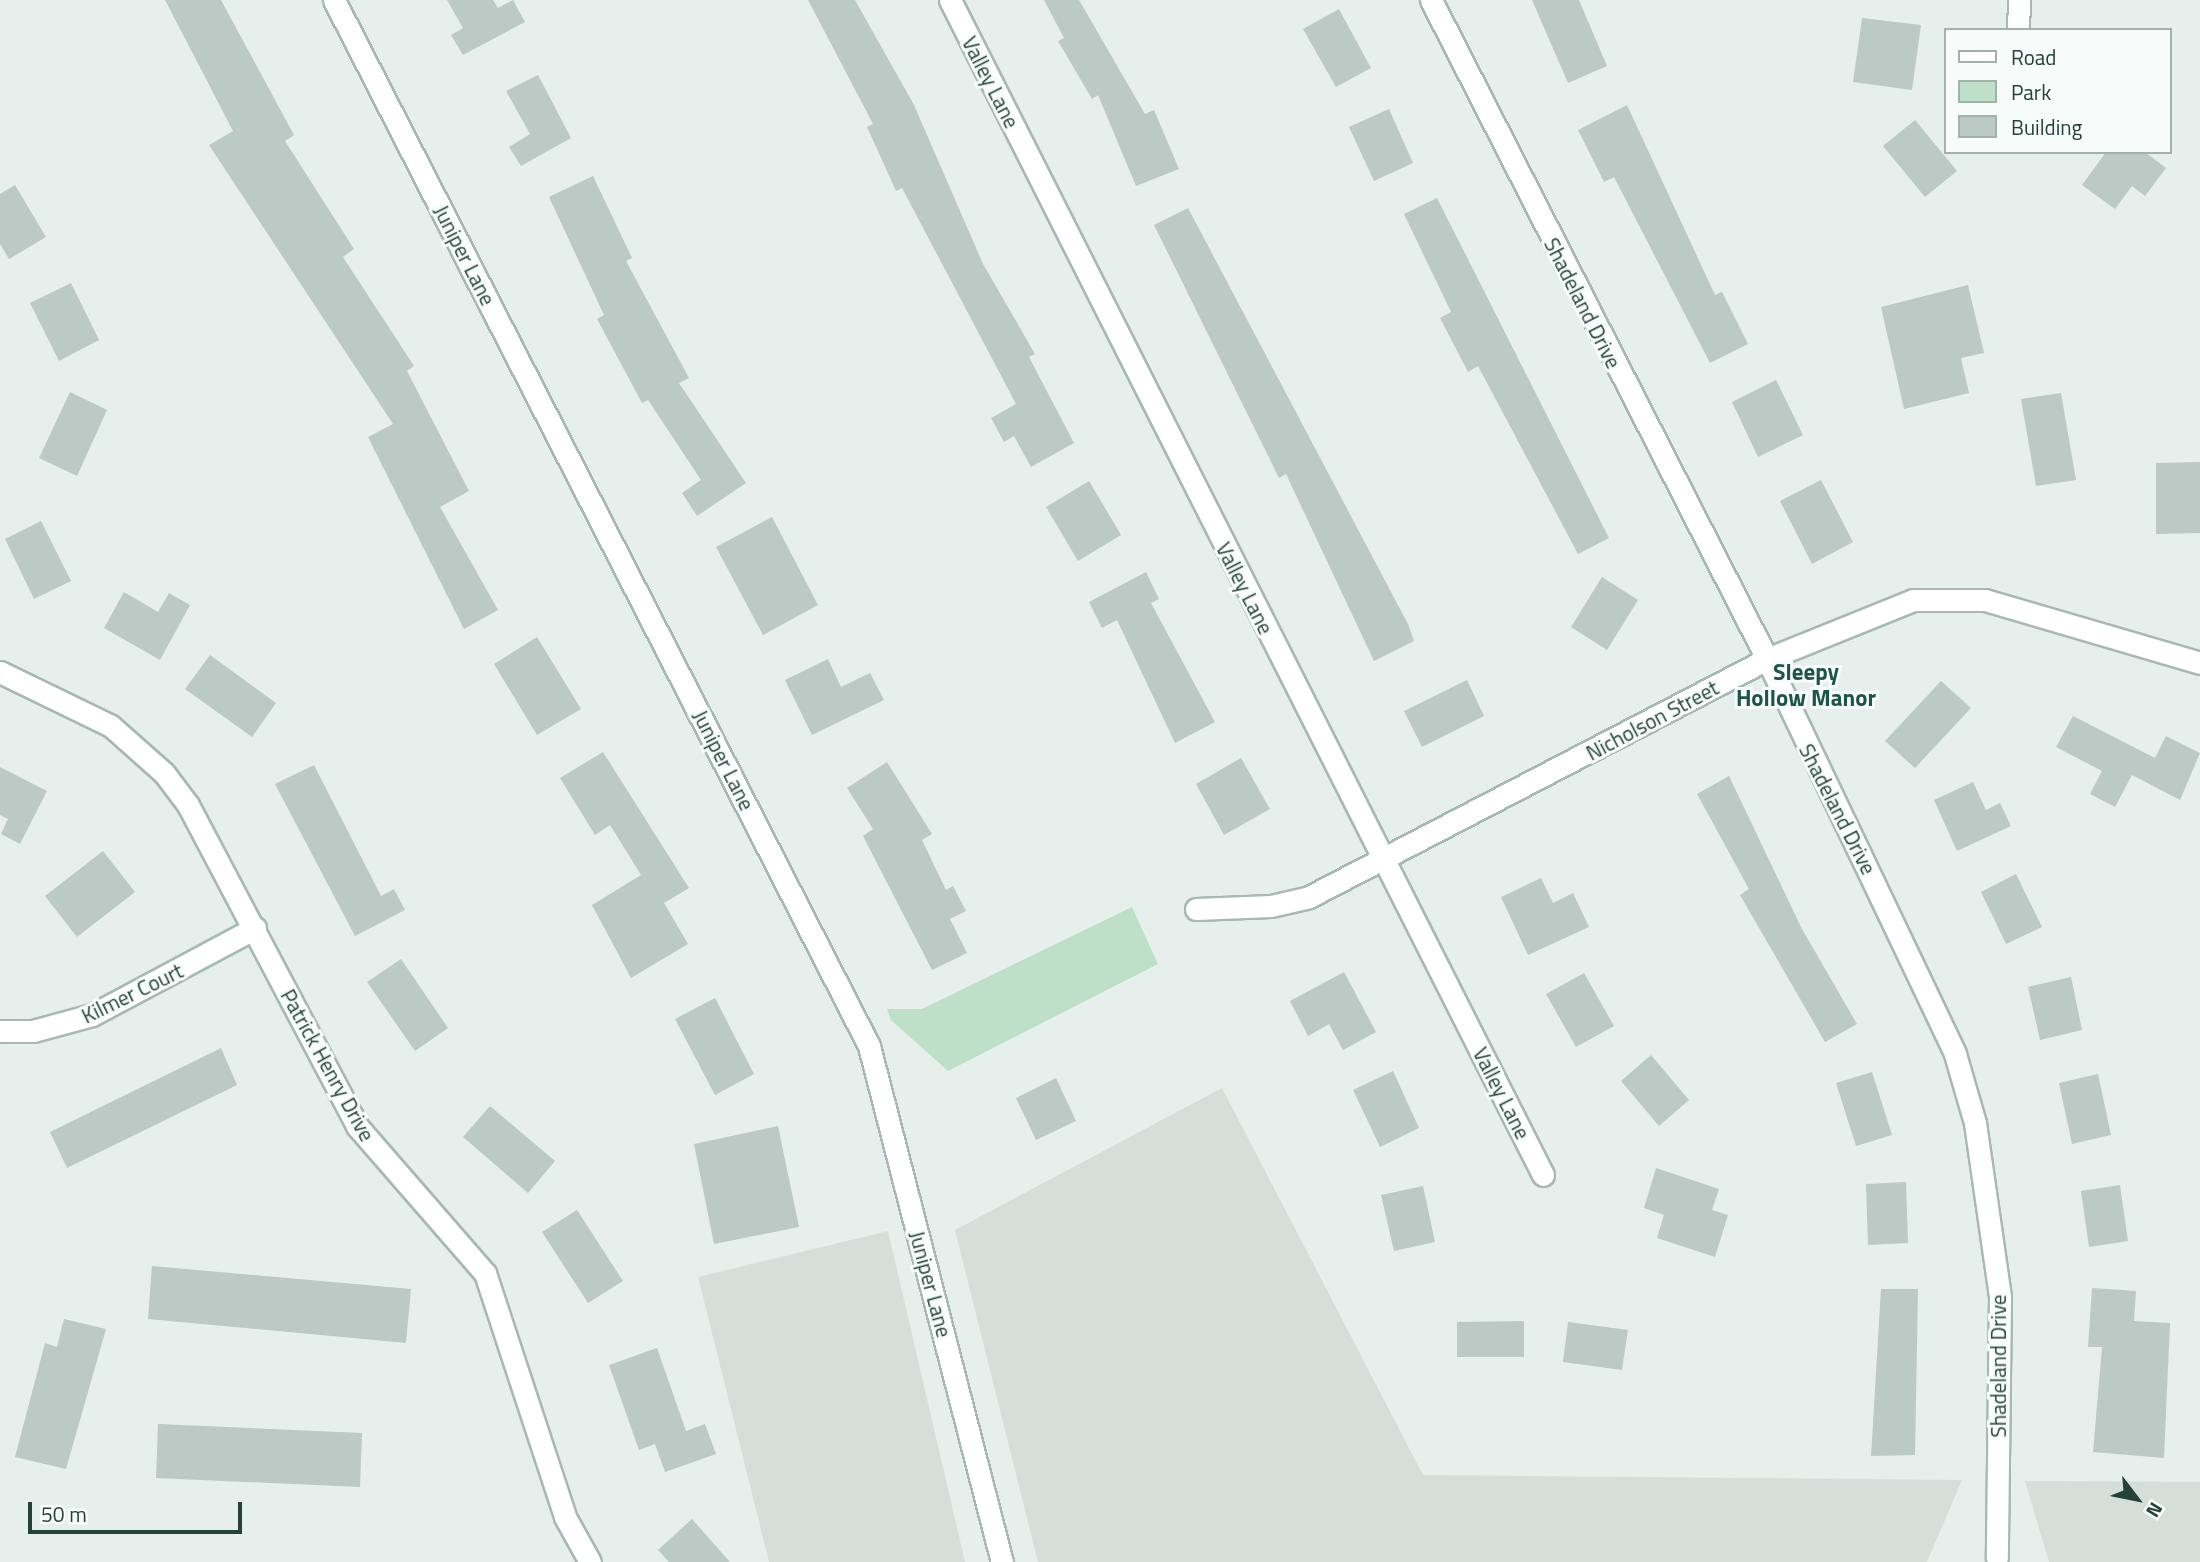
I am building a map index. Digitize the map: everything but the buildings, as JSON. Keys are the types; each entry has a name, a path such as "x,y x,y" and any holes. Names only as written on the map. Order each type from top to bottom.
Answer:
{"street":[{"name":"Juniper Lane","path":"334,0 869,1046 1002,1562"},
{"name":"Valley Lane","path":"950,0 1389,861 1404,904 1543,1175"},
{"name":"Shadeland Drive","path":"1431,0 1767,659 1906,943 1955,1054 1975,1123 2000,1297 1997,1558"},
{"path":"2018,28 2019,0"},
{"name":"Nicholson Street","path":"1196,909 1271,906 1309,897 1389,861 1767,659 1879,609 1944,598 1985,600 2200,663"},
{"name":"Patrick Henry Drive","path":"0,672 111,726 164,773 255,928 357,1126 485,1273 565,1517 590,1562"},
{"name":"Kilmer Court","path":"0,1031 33,1031 92,1015 255,928"}],"shaded area":[{"path":"1222,1088 1423,1475 1962,1480 1927,1562 1038,1562 955,1230"},
{"path":"888,1231 965,1562 769,1562 698,1277"},
{"path":"2025,1481 2200,1482 2200,1562 2049,1562"}],"green space":[{"path":"1132,907 1158,964 948,1071 891,1020 887,1009 922,1009"}],"district":[{"name":"Sleepy Hollow Manor","path":"1806,685"}]}
